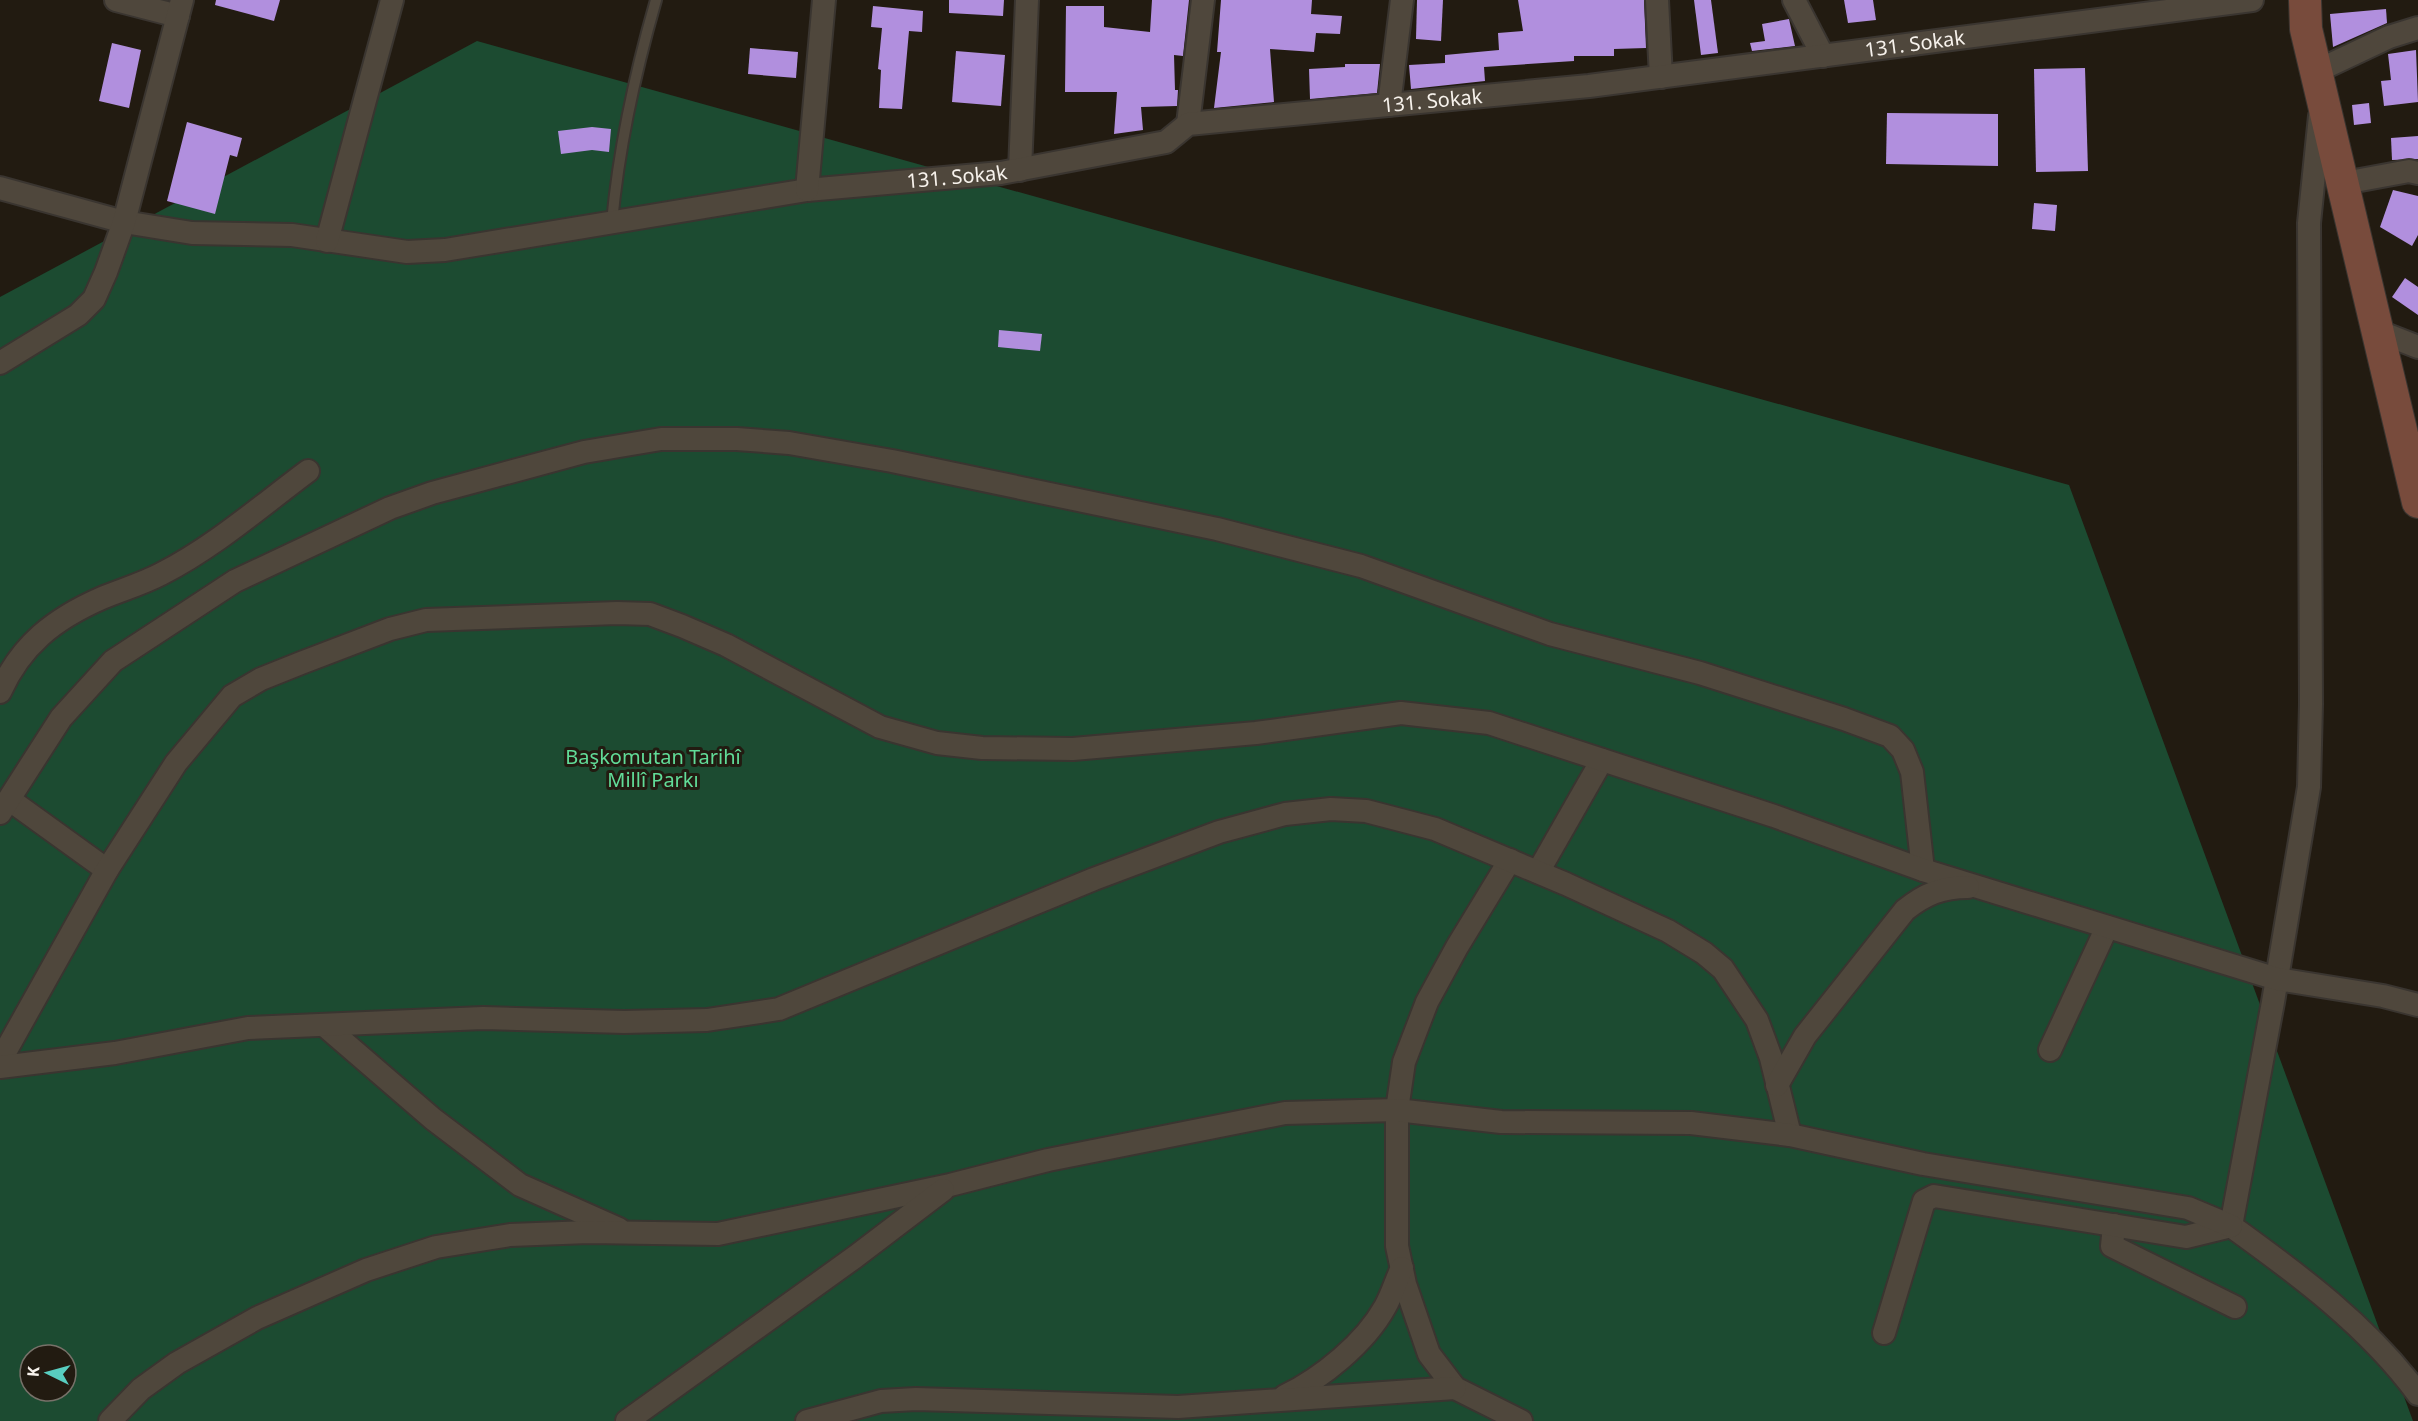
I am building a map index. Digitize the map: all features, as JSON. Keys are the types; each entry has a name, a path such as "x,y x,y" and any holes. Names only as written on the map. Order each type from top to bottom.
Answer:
{"main road":[{"path":"2305,0 2306,29 2380,332 2418,502"}],"street":[{"path":"0,363 78,315 94,299 123,222 180,8 116,0"},
{"path":"327,241 392,0"},
{"path":"807,190 824,0"},
{"path":"1020,170 1027,0"},
{"path":"1188,124 1203,0"},
{"path":"1389,105 1402,0"},
{"path":"1657,0 1661,77"},
{"path":"1794,0 1823,56"},
{"name":"131. Sokak","path":"0,188 123,222 192,233 292,235 407,252 445,250 807,190 1020,170 1166,142 1188,124 1661,77 2252,0"},
{"path":"2232,1226 2309,787 2311,704 2309,223 2320,82 2389,37 2417,25"},
{"path":"2344,183 2409,171 2418,173"},
{"path":"2380,332 2418,346"},
{"path":"107,870 5,806 61,718 113,661 235,581 390,508 432,493 584,452 661,439 737,439 789,443 892,460 1217,529 1360,566 1550,634 1700,673 1844,719 1890,736 1903,750 1912,772 1923,870"},
{"path":"0,692 10,669 26,648 54,624 100,599 161,574 191,556 308,471"},
{"path":"0,1061 107,870 176,764 232,696 261,679 334,650 390,629 426,621 650,614 726,645 880,727 937,743 982,748 1073,748 1256,734 1401,713 1489,723 1923,870 2277,979 2383,996 2418,1005"},
{"path":"1538,872 1602,760"},
{"path":"0,1067 115,1053 248,1028 483,1018 624,1022 707,1020 779,1009 938,942 1209,836 1285,814 1312,809 1366,810 1435,829 1538,872 1668,931 1724,969 1757,1020 1778,1085 1790,1135"},
{"path":"1510,860 1457,947 1427,1002 1404,1062 1397,1110 1397,1246 1429,1354 1455,1388 1521,1421"},
{"path":"1778,1085 1805,1036 1905,910 1925,894 1949,887 1980,887"},
{"path":"2050,1050 2107,927"},
{"path":"324,1026 433,1119 520,1185 629,1233"},
{"path":"110,1421 141,1389 177,1363 257,1318 366,1270 436,1247 510,1235 717,1234 950,1185 1048,1160 1285,1113 1397,1110 1501,1122 1691,1123 1790,1135 1923,1164 2188,1208 2232,1226 2289,1267 2360,1328 2402,1372 2418,1394"},
{"path":"627,1421 855,1257 950,1185"},
{"path":"1884,1333 1924,1201 1934,1196 2186,1237 2232,1226"},
{"path":"2114,1225 2112,1246 2235,1307"},
{"path":"1276,1401 1306,1386 1366,1334 1386,1306 1402,1268"},
{"path":"807,1421 881,1401 1178,1407 1455,1388"}],"lane":[{"path":"612,222 632,93 656,0"}],"green space":[{"name":"Başkomutan Tarihî Millî Parkı","path":"477,41 2069,485 2413,1421 0,1421 0,297"}],"building":[{"path":"216,0 280,0 274,21 215,5"},
{"path":"949,0 1004,0 1003,16 949,13"},
{"path":"1152,0 1189,0 1183,56 1174,55 1175,90 1178,90 1177,106 1141,107 1143,130 1114,134 1117,92 1065,92 1066,6 1104,6 1104,27 1150,32"},
{"path":"1221,0 1312,0 1311,14 1342,16 1340,34 1316,33 1314,52 1270,49 1274,102 1214,108 1221,52 1217,52"},
{"path":"1417,0 1443,0 1441,41 1416,39"},
{"path":"1518,0 1644,0 1646,48 1614,49 1614,56 1574,56 1574,61 1484,67 1485,81 1411,89 1409,65 1445,63 1445,55 1499,50 1498,33 1523,31"},
{"path":"1694,0 1711,0 1718,53 1701,55"},
{"path":"1844,0 1873,0 1876,20 1848,23"},
{"path":"873,6 923,11 922,32 909,31 902,109 879,108 881,70 878,69 882,28 871,27"},
{"path":"2386,9 2387,23 2333,47 2330,14"},
{"path":"1789,19 1795,46 1752,51 1750,43 1765,41 1762,24"},
{"path":"112,43 141,50 129,108 99,101"},
{"path":"750,48 798,52 796,78 748,74"},
{"path":"2416,50 2418,102 2384,106 2381,81 2391,80 2388,54"},
{"path":"956,51 1005,55 1001,106 952,102"},
{"path":"1345,64 1380,64 1377,93 1310,99 1309,69 1345,67"},
{"path":"2085,68 2088,171 2036,172 2034,69"},
{"path":"2369,103 2371,123 2354,125 2352,105"},
{"path":"1887,113 1998,114 1998,166 1886,164"},
{"path":"187,122 242,138 237,157 230,155 215,214 167,201"},
{"path":"592,127 611,129 609,152 592,150 561,154 558,131"},
{"path":"2418,136 2418,159 2392,160 2391,138"},
{"path":"2393,190 2418,196 2418,235 2412,246 2380,227"},
{"path":"2034,203 2057,205 2055,231 2032,229"},
{"path":"2405,278 2418,287 2418,315 2392,297"},
{"path":"999,330 1042,334 1040,351 998,347"}]}
